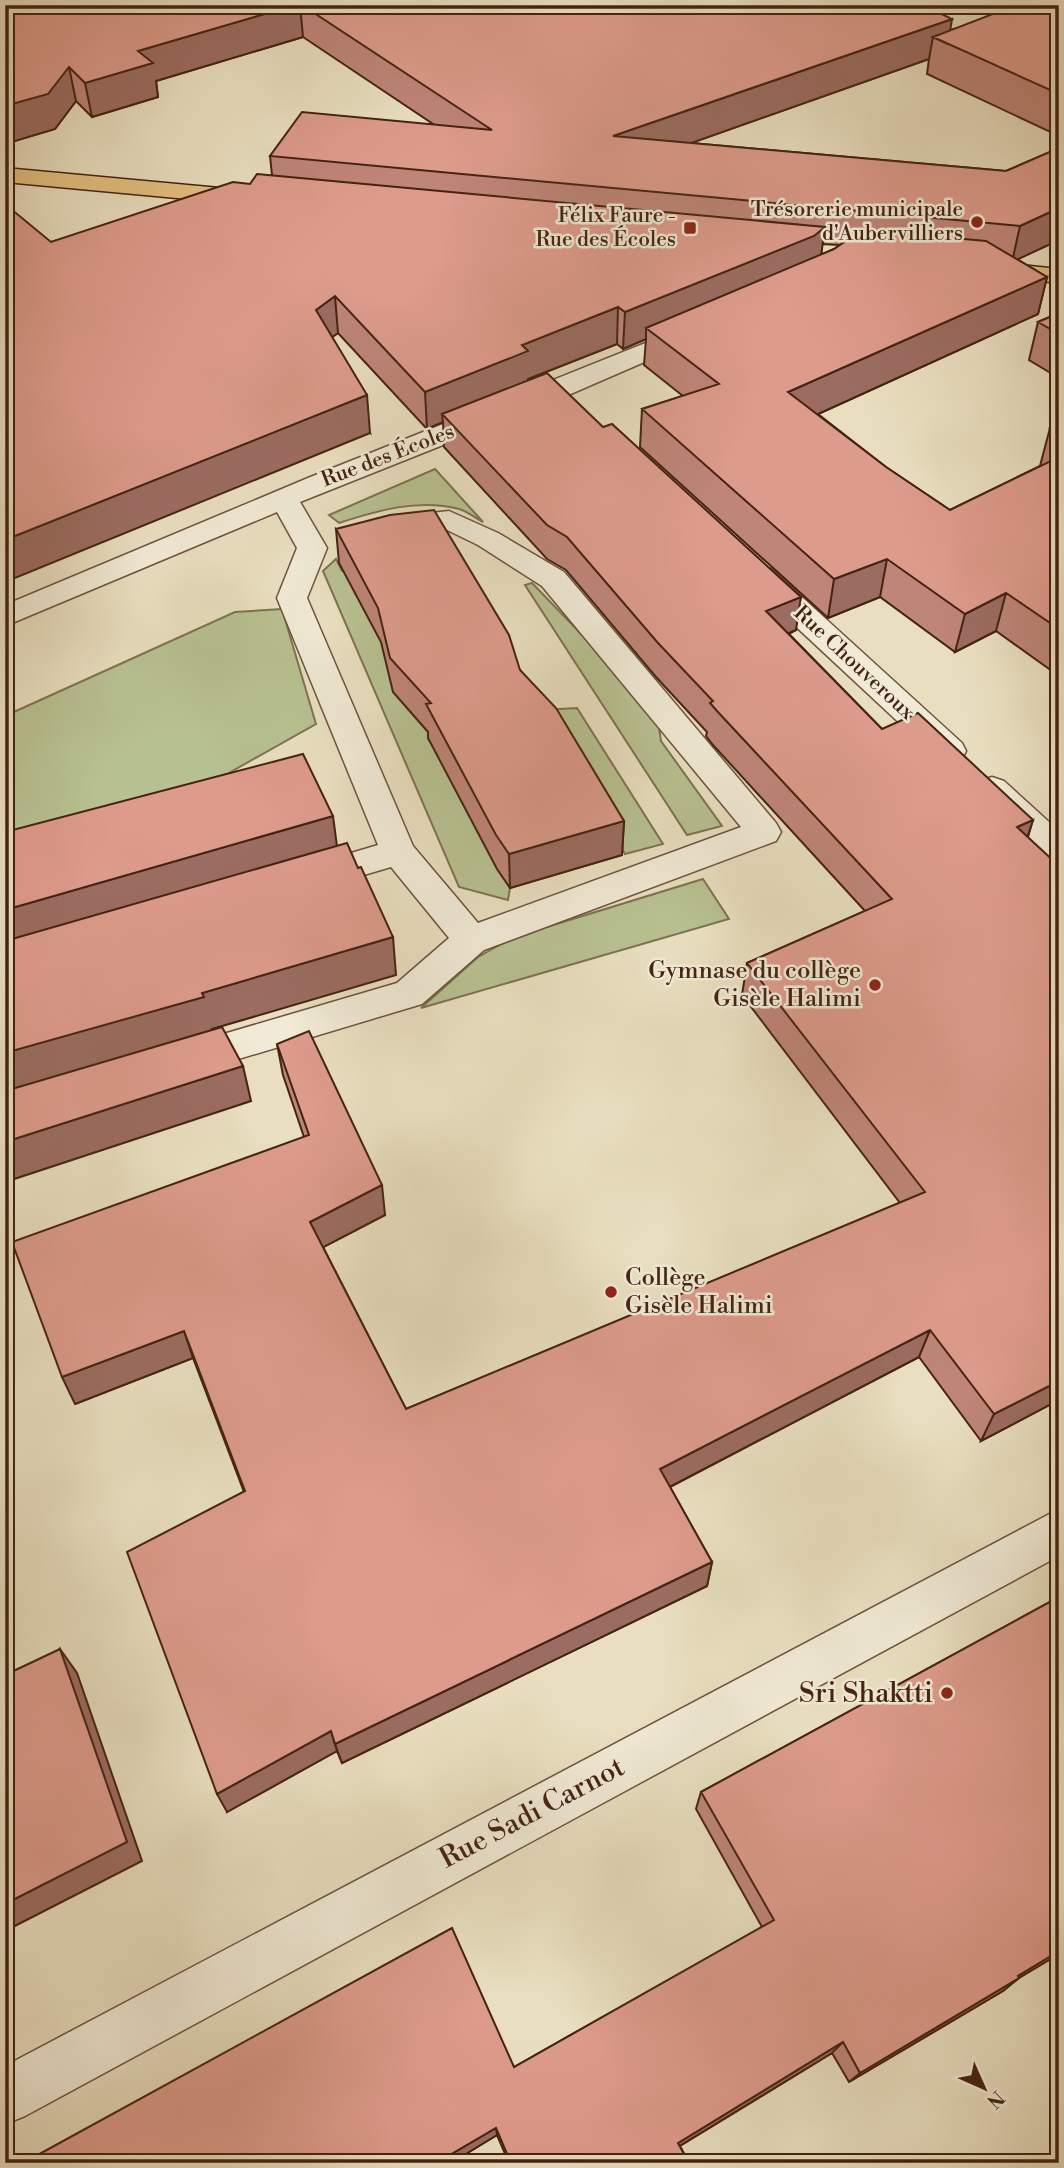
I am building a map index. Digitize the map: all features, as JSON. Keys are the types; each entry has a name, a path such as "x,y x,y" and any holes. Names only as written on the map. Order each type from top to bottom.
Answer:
{"main road":[{"path":"5,175 269,200"},
{"path":"963,266 1059,276"}],"street":[{"name":"Rue des Écoles","path":"5,617 284,499 557,390 712,324"},
{"path":"557,390 585,415"},
{"path":"284,499 335,541"},
{"path":"149,1070 409,994 471,940 765,832 553,579 488,539 449,520 381,525 335,541 292,598 398,852 471,940"},
{"name":"Rue Chouveroux","path":"739,557 1059,851"},
{"path":"280,887 398,852"},
{"name":"Rue Sadi Carnot","path":"5,2096 1059,1531"}],"green space":[{"path":"435,469 483,522 459,509 429,505 383,510 339,523 329,515"},
{"path":"336,559 342,571 348,570 360,592 355,595 361,594 373,616 368,618 374,618 437,720 428,739 449,764 443,767 450,766 510,888 508,900 459,887 323,571"},
{"path":"532,583 619,673 658,721 661,741 722,826 687,835 525,585"},
{"path":"282,609 316,724 227,774 5,841 5,716 235,612"},
{"path":"577,708 663,844 625,854 544,710"},
{"path":"703,879 729,919 421,1008 478,957 514,937"}],"building":[{"path":"5,5 295,5 138,51 153,63 85,83 69,67 48,94 5,106"},
{"path":"302,5 923,5 952,19 613,136 1006,171 1059,148 1059,208 1020,226 270,156 302,112 492,130"},
{"path":"1016,5 1059,5 1059,94 933,37"},
{"path":"257,174 825,227 814,236 625,312 618,307 522,345 528,351 425,392 335,296 316,310 367,395 5,540 5,204 51,242 233,182 250,184"},
{"path":"854,229 986,241 1047,277 788,392 886,467 950,510 1059,457 1059,629 1006,593 965,614 887,559 834,579 642,409 719,384 646,328 834,249 847,240"},
{"path":"1059,313 1059,334 1038,322"},
{"path":"547,373 603,427 612,424 801,597 766,611 882,729 918,713 1033,820 1017,827 1059,866 1059,1381 994,1414 930,1330 660,1469 712,1562 335,1744 331,1731 217,1794 127,1552 245,1491 184,1331 62,1377 12,1242 309,1135 277,1044 309,1031 382,1185 310,1222 406,1409 925,1192 747,963 892,899 717,711 710,703 713,701 658,643 567,537 547,525 442,414"},
{"path":"1059,424 1059,433 1050,428"},
{"path":"434,510 509,635 520,670 556,708 624,821 509,854 496,835 426,704 431,703 390,658 378,608 336,529 390,515"},
{"path":"303,754 333,816 5,910 5,832"},
{"path":"347,843 393,937 202,993 204,997 5,1053 5,941"},
{"path":"222,1027 243,1066 5,1142 5,1091"},
{"path":"1059,1597 1059,1951 1018,1976 1019,1978 860,2073 843,2042 678,2143 689,2163 511,2163 496,2128 436,2163 23,2163 452,1928 514,2067 774,1920 701,1792"},
{"path":"60,1649 127,1842 5,1904 5,1675"}],"place":[{"name":"Trésorerie municipale d'Aubervilliers","path":"977,222"},
{"name":"Félix Faure - Rue des Écoles","path":"690,228"},
{"name":"Gymnase du collège Gisèle Halimi","path":"875,985"},
{"name":"Collège Gisèle Halimi","path":"611,1292"},
{"name":"Sri Shaktti","path":"947,1693"}]}
